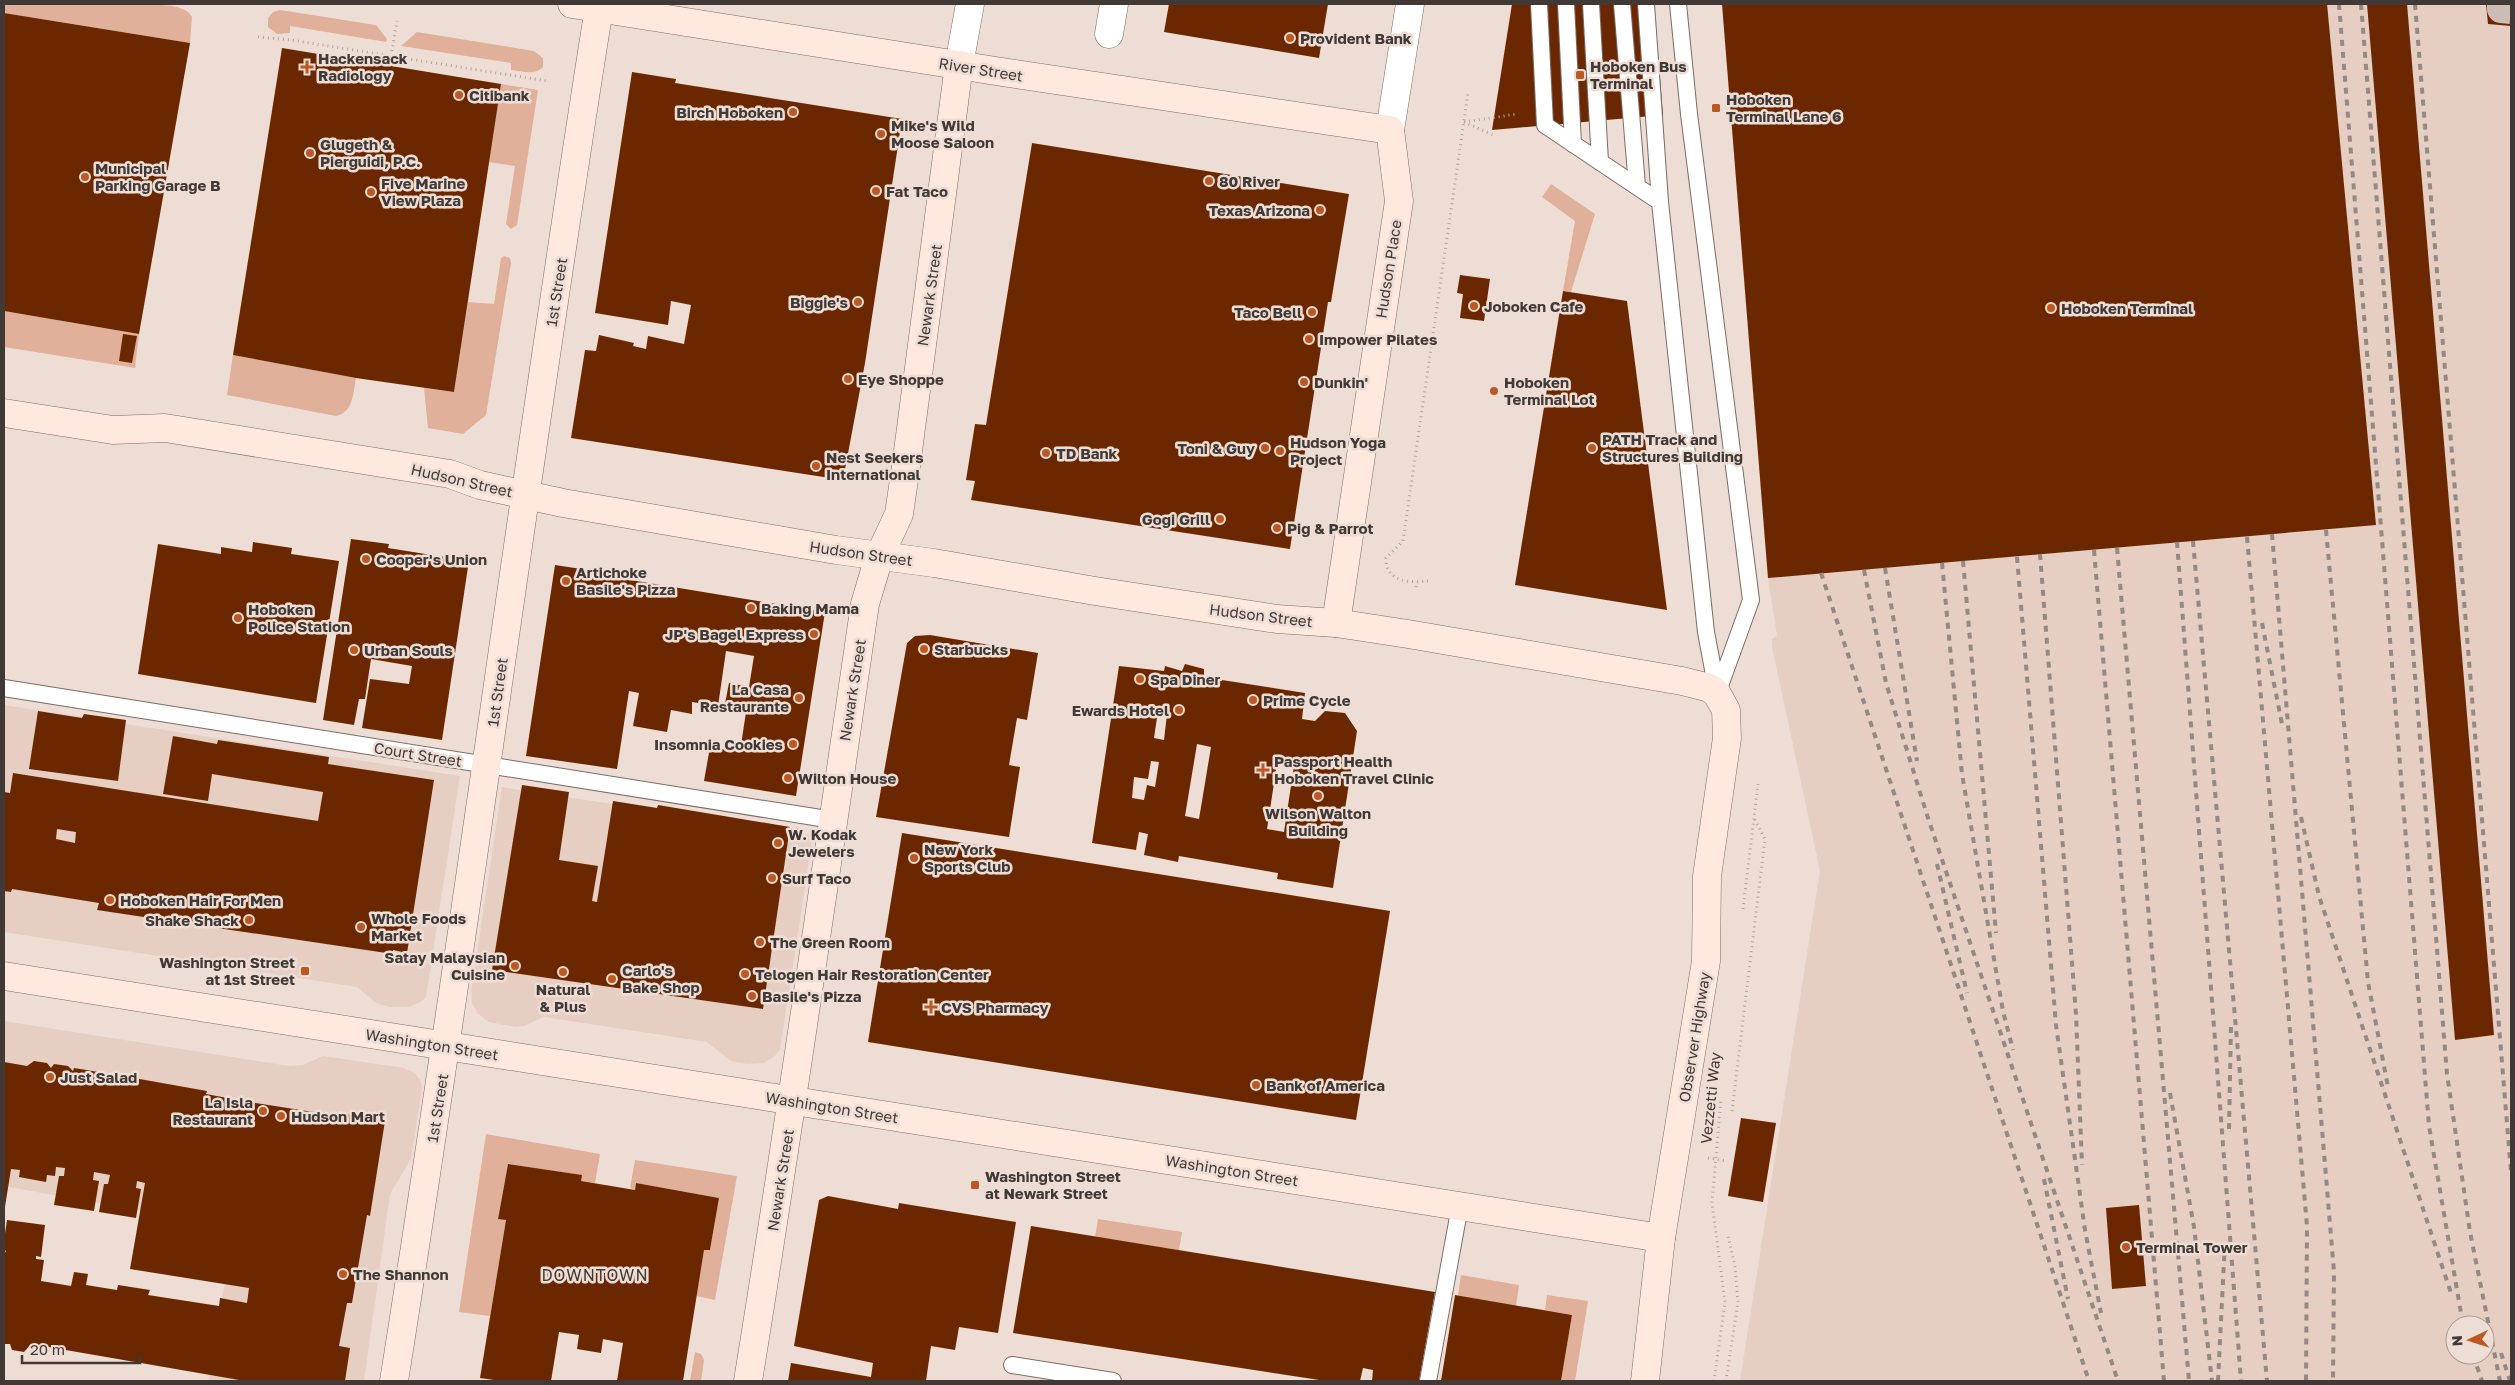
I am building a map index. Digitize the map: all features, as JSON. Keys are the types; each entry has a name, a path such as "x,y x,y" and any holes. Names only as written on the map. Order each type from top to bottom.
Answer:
{"street":[{"name":"River Street","path":"572,4 599,6 959,66 1390,130"},
{"name":"Newark Street","path":"748,1381 792,1101 865,604 879,557 899,514 959,66 970,4"},
{"path":"1109,34 1114,4"},
{"name":"Hudson Place","path":"1336,623 1399,201 1390,130 1410,4"},
{"name":"1st Street","path":"394,1381 447,1046 524,494 599,6"},
{"name":"Hudson Street","path":"4,413 113,430 175,430 450,474 480,485 563,504 879,557 934,563 1094,591 1268,617 1336,623 1682,681 1710,688 1718,694"},
{"name":"Observer Highway","path":"1644,1381 1652,1336 1661,1238 1706,961 1707,876 1728,722 1726,710 1718,694"},
{"name":"Washington Street","path":"4,976 1661,1238"}],"lane":[{"path":"1539,4 1545,125 1660,202"},
{"path":"1566,4 1573,144"},
{"path":"1591,4 1600,162"},
{"path":"1622,4 1637,186"},
{"path":"1646,4 1660,202 1705,603 1706,632 1718,694"},
{"path":"1678,4 1689,114 1751,600 1718,694"},
{"name":"Court Street","path":"4,688 833,820"},
{"path":"1428,1381 1460,1206"},
{"path":"1012,1365 1113,1381"}],"path":[{"path":"391,56 397,21"},
{"path":"258,37 291,40 547,81"},
{"path":"1428,581 1417,582 1389,574 1386,558 1404,542 1468,93"},
{"path":"1464,122 1494,115"},
{"path":"1464,122 1492,135"},
{"path":"1416,587 1417,582"},
{"path":"1732,1111 1765,839 1754,818 1743,911"},
{"name":"Vezzetti Way","path":"1714,1381 1725,1302 1712,1203 1721,1097"},
{"path":"1708,1158 1726,1161"},
{"path":"1726,1381 1738,1302 1735,1268 1728,1236"}],"shaded area":[{"path":"4,4 155,4 181,8 192,17 190,43 4,13"},
{"path":"1722,4 2511,4 2511,1381 1740,1381 1820,871 1772,647 1772,639 1777,636 1768,578"},
{"path":"280,10 376,25 387,39 386,42 290,26 290,33 277,34 268,27 268,18 273,12"},
{"path":"417,32 534,51 543,58 543,67 536,71 524,72 511,70 511,63 401,46"},
{"path":"501,84 538,90 517,225 511,229 506,224 515,166 488,162"},
{"path":"1551,184 1595,214 1571,292 1563,291 1575,221 1542,197"},
{"path":"504,256 510,258 511,263 486,415 463,434 428,428 424,388 454,392 468,302 494,304 501,258"},
{"path":"4,311 139,334 135,368 4,347"},
{"path":"233,355 356,378 352,401 342,414 336,416 227,395"},
{"path":"4,705 460,776 426,997 421,1002 408,1007 390,1007 376,1003 357,987 4,932"},
{"path":"502,787 813,835 780,1049 775,1056 764,1063 747,1064 731,1061 707,1042 544,1017 524,1026 516,1027 489,1022 478,1014 472,1003 471,992"},
{"path":"4,1021 289,1066 303,1065 323,1056 404,1068 415,1073 421,1082 422,1088 411,1159 390,1194 364,1381 208,1381 234,1228 4,1186"},
{"path":"486,1134 600,1154 595,1183 581,1181 581,1175 508,1164 498,1218 506,1220 490,1316 459,1312"},
{"path":"635,1160 737,1176 715,1300 696,1296 704,1250 710,1250 719,1198 636,1183 635,1190 630,1188"},
{"path":"1098,1219 1182,1232 1179,1250 1095,1237"},
{"path":"1461,1275 1519,1285 1516,1306 1458,1296"},
{"path":"1547,1295 1588,1301 1575,1381 1561,1381 1572,1315 1545,1310"},
{"path":"695,1352 701,1354 704,1360 701,1381 690,1381"}],"building":[{"path":"1169,4 1328,4 1319,58 1164,32"},
{"name":"Hoboken Bus Terminal","path":"1512,4 1654,4 1663,115 1492,130"},
{"name":"Hoboken Terminal","path":"1722,4 2327,4 2376,525 1768,578"},
{"path":"2367,4 2407,4 2494,1035 2455,1040"},
{"path":"2486,4 2511,4 2511,26 2488,24"},
{"name":"Municipal Parking Garage B","path":"4,13 190,43 139,334 4,311"},
{"name":"Five Marine View Plaza","path":"282,48 501,84 454,392 356,378 233,355"},
{"path":"632,72 676,79 675,83 902,119 865,363 843,480 571,438 585,350 596,351 599,335 634,343 633,346 646,349 648,336 684,344 691,305 671,301 668,325 595,313"},
{"path":"1032,143 1349,194 1331,302 1328,302 1290,549 971,500 975,481 966,480 975,424 986,425"},
{"name":"Joboken Cafe","path":"1460,275 1490,279 1484,321 1460,318 1463,294 1457,293"},
{"name":"PATH Track and Structures Building","path":"1563,291 1627,301 1667,610 1515,585"},
{"path":"123,334 137,336 132,363 119,361"},
{"path":"351,539 389,544 388,548 463,560 468,567 442,740 362,728 370,679 409,684 412,666 371,659 365,699 359,699 354,725 323,720"},
{"name":"Hoboken Police Station","path":"253,542 292,548 291,554 339,561 316,703 138,674 158,544 221,554 221,547 252,552"},
{"path":"555,565 601,572 600,575 825,612 796,796 704,781 710,747 740,752 746,712 724,709 729,683 749,687 754,656 726,651 718,706 692,702 692,714 671,710 667,732 633,726 639,693 629,691 617,769 526,756"},
{"path":"930,635 1038,653 1027,720 1017,718 1009,765 1020,767 1009,837 876,817 907,643 915,636"},
{"path":"1185,664 1204,669 1204,677 1305,693 1302,719 1315,721 1325,711 1345,713 1357,731 1333,888 1277,879 1278,873 1179,856 1178,862 1144,855 1148,834 1139,832 1136,850 1092,843 1119,666 1164,671 1165,666 1182,671","holes":["1158,711 1167,714 1164,740 1154,738","1197,744 1211,747 1199,819 1185,816","1278,757 1295,759 1284,832 1267,829","1151,761 1159,762 1155,787 1147,785 1144,800 1132,798 1134,777 1148,779"]},
{"path":"38,711 82,718 84,714 126,720 118,781 29,769"},
{"path":"173,736 217,744 218,740 329,757 328,764 434,780 407,953 393,950 393,954 97,910 99,903 12,889 11,892 4,891 4,792 10,793 13,773 318,821 323,792 212,774 208,801 163,794","holes":["57,829 76,832 75,843 56,839"]},
{"path":"522,785 569,792 559,860 598,866 592,901 597,902 613,801 657,808 658,805 790,827 763,1009 492,970"},
{"path":"902,833 1390,911 1356,1120 868,1042"},
{"path":"34,1061 47,1063 51,1068 54,1064 68,1066 73,1071 74,1068 117,1075 207,1091 206,1094 249,1102 339,1116 339,1113 385,1121 370,1216 367,1215 352,1303 347,1303 339,1346 350,1348 345,1381 245,1381 31,1344 24,1352 12,1350 10,1344 4,1344 4,1254 6,1251 4,1250 4,1240 7,1220 45,1225 41,1257 36,1256 36,1259 44,1260 41,1281 71,1286 74,1272 88,1274 86,1285 117,1290 118,1285 150,1290 148,1295 219,1306 220,1298 247,1303 249,1288 130,1269 145,1183 137,1181 136,1188 141,1189 136,1218 99,1212 104,1184 108,1184 110,1175 94,1172 93,1180 99,1181 94,1211 54,1205 59,1176 64,1176 65,1168 56,1167 55,1176 47,1175 46,1182 19,1177 20,1170 11,1169 4,1213 4,1062 27,1066"},
{"path":"1741,1118 1776,1123 1763,1202 1728,1196"},
{"path":"508,1164 582,1175 581,1181 635,1190 636,1183 719,1198 710,1250 704,1250 683,1381 617,1381 623,1343 603,1339 601,1353 577,1349 579,1335 559,1332 551,1381 501,1381 480,1378 506,1220 498,1219"},
{"path":"828,1196 898,1209 899,1203 1016,1222 998,1333 959,1327 955,1350 931,1346 926,1381 788,1381 791,1363 871,1377 873,1363 794,1346 819,1200"},
{"name":"Terminal Tower","path":"2139,1205 2146,1286 2112,1289 2106,1208"},
{"path":"1031,1226 1435,1292 1419,1381 1372,1381 1373,1370 1363,1368 1360,1381 1326,1381 1013,1333"},
{"path":"1455,1295 1572,1315 1561,1381 1441,1381"}],"tunnel":[{"path":"2501,4 2501,9 2511,10"}],"railway":[{"path":"2339,4 2429,1126 2461,1315"},
{"path":"2361,4 2447,1074 2470,1232 2500,1381"},
{"path":"2415,4 2511,1172"},
{"path":"2326,530 2368,982 2388,1087"},
{"path":"2272,534 2334,1272 2333,1381"},
{"path":"2247,537 2307,1226 2306,1381"},
{"path":"2193,541 2267,1381"},
{"path":"2177,542 2241,1381"},
{"path":"2117,548 2189,1381"},
{"path":"2094,550 2164,1381"},
{"path":"2040,554 2076,1014 2082,1165"},
{"path":"2017,557 2056,1025 2085,1230 2101,1313"},
{"path":"1963,561 1996,933"},
{"path":"1942,563 1962,774 2003,1011 2013,1050"},
{"path":"1885,568 1917,761"},
{"path":"1864,570 1886,683 1928,818 2118,1381"},
{"path":"1821,573 2089,1381"},
{"path":"2262,623 2283,729"},
{"path":"2301,817 2319,896 2452,1296"},
{"path":"1937,864 1967,993"},
{"path":"2229,1129 2231,1024"},
{"path":"2170,1093 2194,1227 2212,1381"},
{"path":"2044,1179 2068,1299"},
{"path":"2218,1381 2225,1241"},
{"path":"2501,1353 2510,1381"},
{"path":"2476,1365 2482,1381"}],"place":[{"name":"Provident Bank","path":"1290,38"},
{"name":"Hackensack Radiology","path":"307,67"},
{"name":"Hoboken Bus Terminal","path":"1580,75"},
{"name":"Citibank","path":"459,95"},
{"name":"Hoboken Terminal Lane 6","path":"1716,108"},
{"name":"Birch Hoboken","path":"793,112"},
{"name":"Mike's Wild Moose Saloon","path":"881,134"},
{"name":"Glugeth & Pierguidi, P.C.","path":"310,153"},
{"name":"Municipal Parking Garage B","path":"85,177"},
{"name":"80 River","path":"1209,181"},
{"name":"Fat Taco","path":"876,191"},
{"name":"Five Marine View Plaza","path":"371,192"},
{"name":"Texas Arizona","path":"1320,210"},
{"name":"Biggie's","path":"858,302"},
{"name":"Joboken Cafe","path":"1474,306"},
{"name":"Hoboken Terminal","path":"2051,308"},
{"name":"Taco Bell","path":"1312,312"},
{"name":"Impower Pilates","path":"1309,339"},
{"name":"Eye Shoppe","path":"848,379"},
{"name":"Dunkin'","path":"1304,382"},
{"name":"Hoboken Terminal Lot","path":"1494,391"},
{"name":"Toni & Guy","path":"1265,448"},
{"name":"PATH Track and Structures Building","path":"1592,448"},
{"name":"Hudson Yoga Project","path":"1280,451"},
{"name":"TD Bank","path":"1046,453"},
{"name":"Nest Seekers International","path":"816,466"},
{"name":"Gogi Grill","path":"1220,519"},
{"name":"Pig & Parrot","path":"1277,528"},
{"name":"Cooper's Union","path":"366,559"},
{"name":"Artichoke Basile's Pizza","path":"566,581"},
{"name":"Baking Mama","path":"751,608"},
{"name":"Hoboken Police Station","path":"238,618"},
{"name":"JP's Bagel Express","path":"814,634"},
{"name":"Starbucks","path":"924,649"},
{"name":"Urban Souls","path":"354,650"},
{"name":"Spa Diner","path":"1140,679"},
{"name":"La Casa Restaurante","path":"799,698"},
{"name":"Prime Cycle","path":"1253,700"},
{"name":"Ewards Hotel","path":"1179,710"},
{"name":"Insomnia Cookies","path":"793,744"},
{"name":"Passport Health Hoboken Travel Clinic","path":"1263,770"},
{"name":"Wilton House","path":"788,778"},
{"name":"Wilson Walton Building","path":"1318,796"},
{"name":"W. Kodak Jewelers","path":"778,843"},
{"name":"New York Sports Club","path":"914,858"},
{"name":"Surf Taco","path":"772,878"},
{"name":"Hoboken Hair For Men","path":"110,900"},
{"name":"Shake Shack","path":"249,920"},
{"name":"Whole Foods Market","path":"361,927"},
{"name":"The Green Room","path":"760,942"},
{"name":"Satay Malaysian Cuisine","path":"515,966"},
{"name":"Washington Street at 1st Street","path":"305,971"},
{"name":"Natural & Plus","path":"563,972"},
{"name":"Telogen Hair Restoration Center","path":"745,974"},
{"name":"Carlo's Bake Shop","path":"612,979"},
{"name":"Basile's Pizza","path":"752,996"},
{"name":"CVS Pharmacy","path":"931,1007"},
{"name":"Just Salad","path":"50,1077"},
{"name":"Bank of America","path":"1256,1085"},
{"name":"La Isla Restaurant","path":"263,1111"},
{"name":"Hudson Mart","path":"281,1116"},
{"name":"Washington Street at Newark Street","path":"975,1185"},
{"name":"Terminal Tower","path":"2126,1247"},
{"name":"The Shannon","path":"343,1274"}],"district":[{"name":"DOWNTOWN","path":"595,1275"}]}
